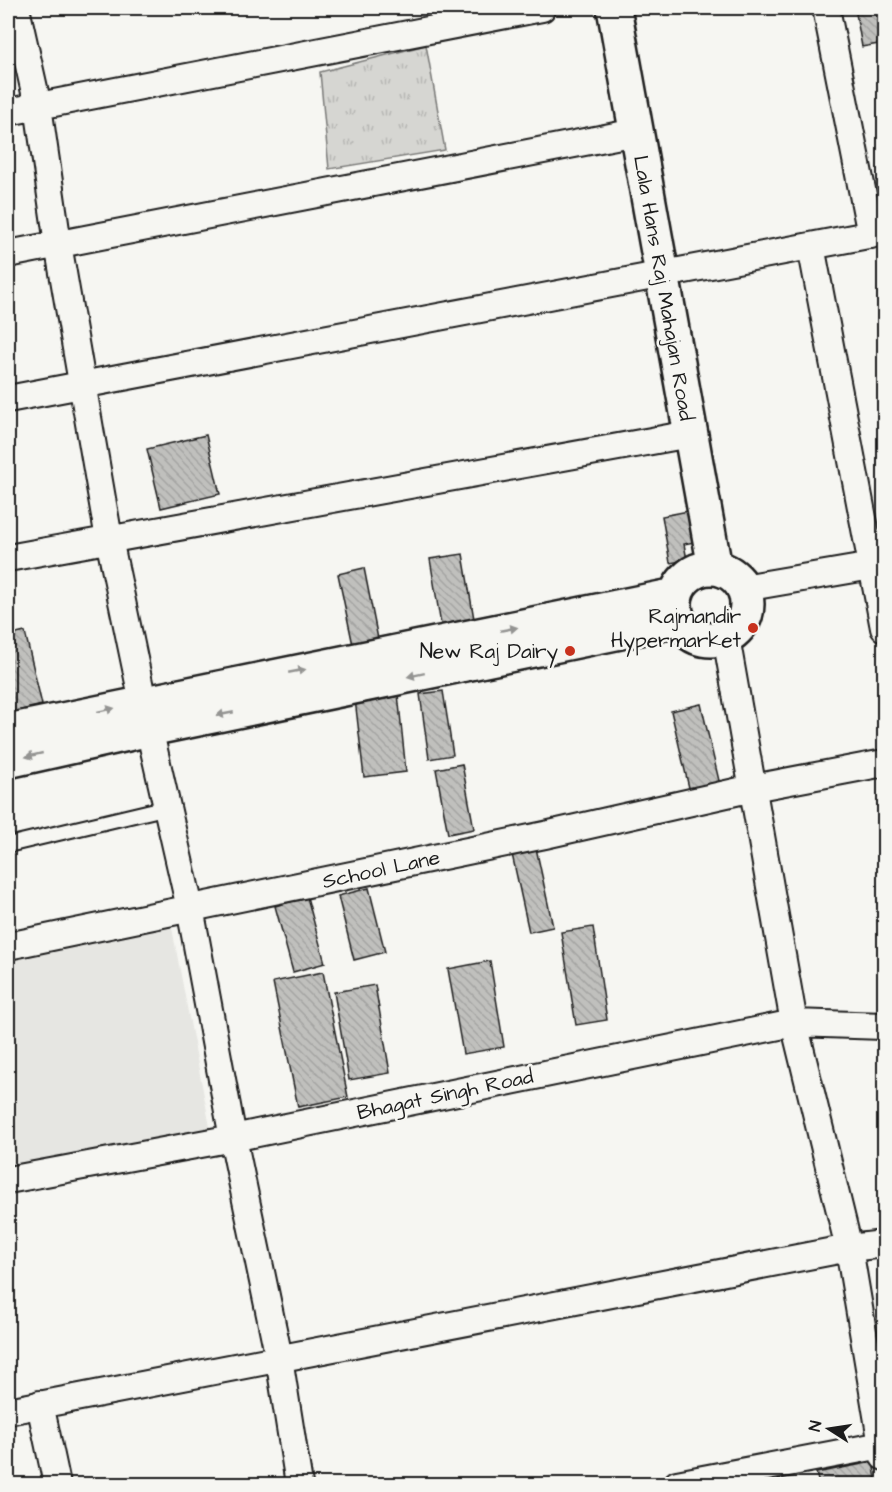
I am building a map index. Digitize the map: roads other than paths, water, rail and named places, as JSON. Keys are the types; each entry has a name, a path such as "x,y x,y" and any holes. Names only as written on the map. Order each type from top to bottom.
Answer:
{"street":[{"path":"16,8 38,106 81,385 109,539 190,908 233,1138 279,1358 299,1485"},
{"path":"8,112 542,8"},
{"name":"Lala Hans Raj Mahajan Road","path":"614,8 715,568"},
{"path":"8,399 878,234 826,8"},
{"path":"8,254 636,132"},
{"path":"811,246 878,566 885,628"},
{"path":"8,558 690,434"},
{"path":"743,588 878,566"},
{"path":"703,568 715,568 726,571 736,578 743,588 746,599 746,610 742,621 726,637 716,640 694,636 685,629 677,608 683,581 692,573 703,568"},
{"path":"8,731 147,715 677,608"},
{"path":"677,1485 883,1451 849,1248 794,1023 726,637"},
{"path":"8,761 147,715"},
{"name":"School Lane","path":"8,946 545,835 753,788 885,763"},
{"name":"Bhagat Singh Road","path":"8,1180 233,1138 794,1023 885,1026"},
{"path":"8,1411 849,1248 885,1244"},
{"path":"40,1404 57,1485"}],"lane":[{"path":"8,845 168,807"}],"place":[{"name":"Rajmandir Hypermarket","path":"753,628"},
{"name":"New Raj Dairy","path":"570,651"}]}
